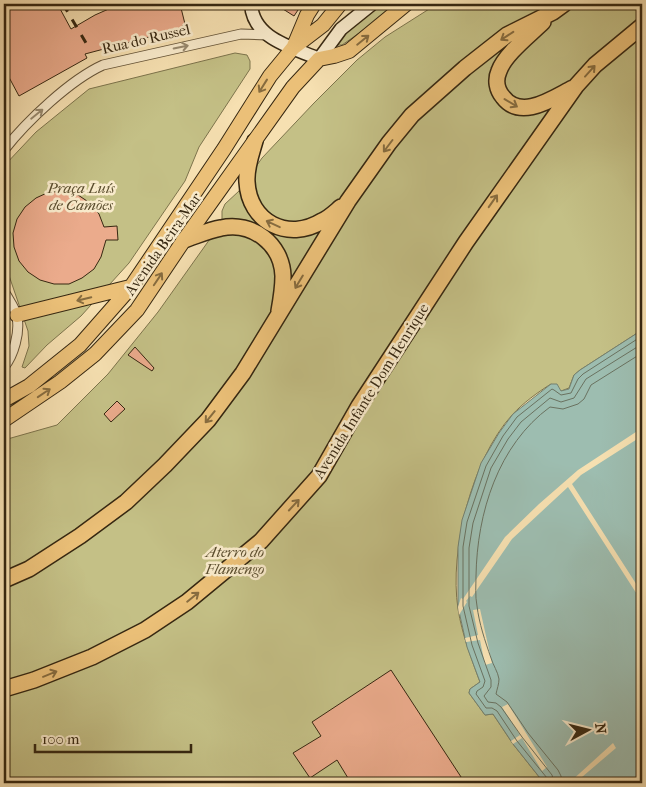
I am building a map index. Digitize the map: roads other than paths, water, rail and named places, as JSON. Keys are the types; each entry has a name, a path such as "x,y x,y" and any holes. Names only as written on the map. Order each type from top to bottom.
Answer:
{"highway":[{"path":"558,8 507,58 501,67 497,79 500,93 512,105 521,108 542,104 576,86"},
{"path":"4,580 29,569 80,536 126,502 165,465 208,420 243,373 348,202 390,143 412,116 438,91 507,35 558,8"},
{"name":"Avenida Infante Dom Henrique","path":"4,689 34,680 92,657 145,630 187,602 261,540 320,476 359,406 466,242 576,86 595,65 642,26"},
{"path":"255,141 247,166 247,182 254,210 261,217 280,227 301,228 322,222 348,202"},
{"path":"184,240 221,228 231,227 245,228 256,232 267,240 280,260 283,275 279,316"}],"main road":[{"name":"Rua do Russel","path":"251,4 253,16 257,24 267,35 319,58"},
{"path":"293,48 307,15 314,4"},
{"path":"293,48 324,25 340,4"},
{"name":"Avenida Beira-Mar","path":"4,420 60,382 95,354 137,310 184,240 294,87 341,30 372,4"},
{"path":"319,58 349,51 406,4"},
{"name":"Avenida Beira-Mar","path":"4,400 29,386 80,345 131,286 224,149 270,76 293,48"},
{"path":"17,315 131,286"}],"street":[{"name":"Rua do Russel","path":"4,150 29,120 68,88 103,65 241,34 267,35"},
{"path":"4,291 17,315 13,350 4,367"}],"water":[{"path":"642,330 642,783 544,783 513,744 493,714 485,715 469,693 470,689 480,682 467,647 458,607 458,547 462,520 481,463 513,414 551,384 557,384 561,391 569,389 574,375 580,370"}],"railway":[{"path":"63,4 89,48"}],"park label":[{"name":"Praça Luís de Camões","path":"81,196"},
{"name":"Aterro do Flamengo","path":"235,560"}]}
